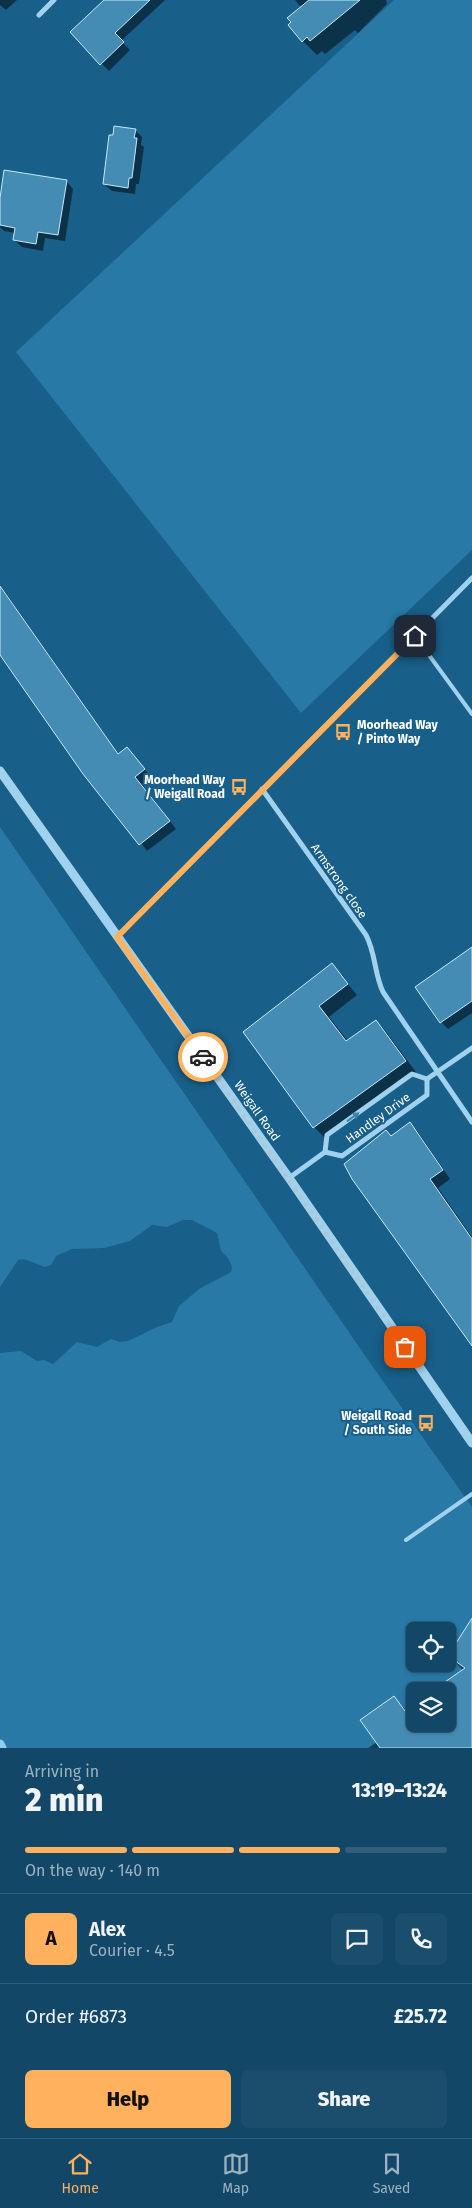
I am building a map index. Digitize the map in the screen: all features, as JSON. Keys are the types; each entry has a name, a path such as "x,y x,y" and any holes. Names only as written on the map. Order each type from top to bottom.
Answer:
{"street":[{"path":"39,15 54,0"},
{"path":"117,937 472,578"},
{"name":"Weigall Road","path":"0,771 289,1178 472,1443"},
{"name":"Armstrong close","path":"262,789 369,940 375,956 377,981 438,1072"},
{"name":"Handley Drive","path":"427,1078 427,1095 350,1151 342,1156 325,1152 328,1135 412,1074 427,1078 472,1048"},
{"path":"438,1072 472,1122"},
{"path":"289,1178 325,1152"}],"lane":[{"path":"415,636 472,714"},
{"path":"406,1540 472,1494"}],"shaded area":[{"path":"394,0 472,0 472,550 301,713 16,352"},
{"path":"0,827 472,1507 472,1748 0,1748 0,1353 21,1351 37,1361 44,1360 53,1364 77,1342 97,1347 111,1339 120,1342 128,1341 172,1322 179,1306 199,1289 231,1272 232,1267 228,1258 221,1251 217,1233 192,1220 183,1220 167,1227 152,1225 130,1241 104,1248 72,1249 56,1256 51,1265 45,1267 24,1259 18,1260 0,1287"}],"building":[{"path":"104,0 150,0 115,33 124,42 100,65 70,32"},
{"path":"309,0 360,0 310,41 307,37 302,42 288,25 291,22 287,18"},
{"path":"114,126 136,129 134,138 137,138 132,178 129,178 128,188 103,184 109,135 113,135"},
{"path":"4,170 67,180 58,235 38,232 36,244 13,240 15,228 0,225 0,198"},
{"path":"0,586 118,754 127,747 145,769 135,777 170,821 139,845 83,774 0,655"},
{"path":"472,947 472,1001 440,1023 415,987"},
{"path":"332,963 348,984 319,1006 346,1041 376,1020 406,1061 313,1128 243,1032"},
{"path":"410,1122 443,1170 430,1179 472,1239 472,1346 352,1179 344,1164 386,1130 391,1136"},
{"path":"472,1618 472,1748 380,1748 360,1720 394,1696 406,1710 406,1732 456,1732 456,1682 445,1682 465,1668 456,1662 456,1643"}],"waterway":[{"path":"0,1744 2,1748"}],"way so far":[{"path":"203,1057 405,1347"}],"place":[{"name":"Moorhead Way / Pinto Way","path":"343,732"},
{"name":"Moorhead Way / Weigall Road","path":"239,787"},
{"name":"Weigall Road / South Side","path":"426,1423"}],"route":[{"path":"203,1057 117,937 415,636"}]}
